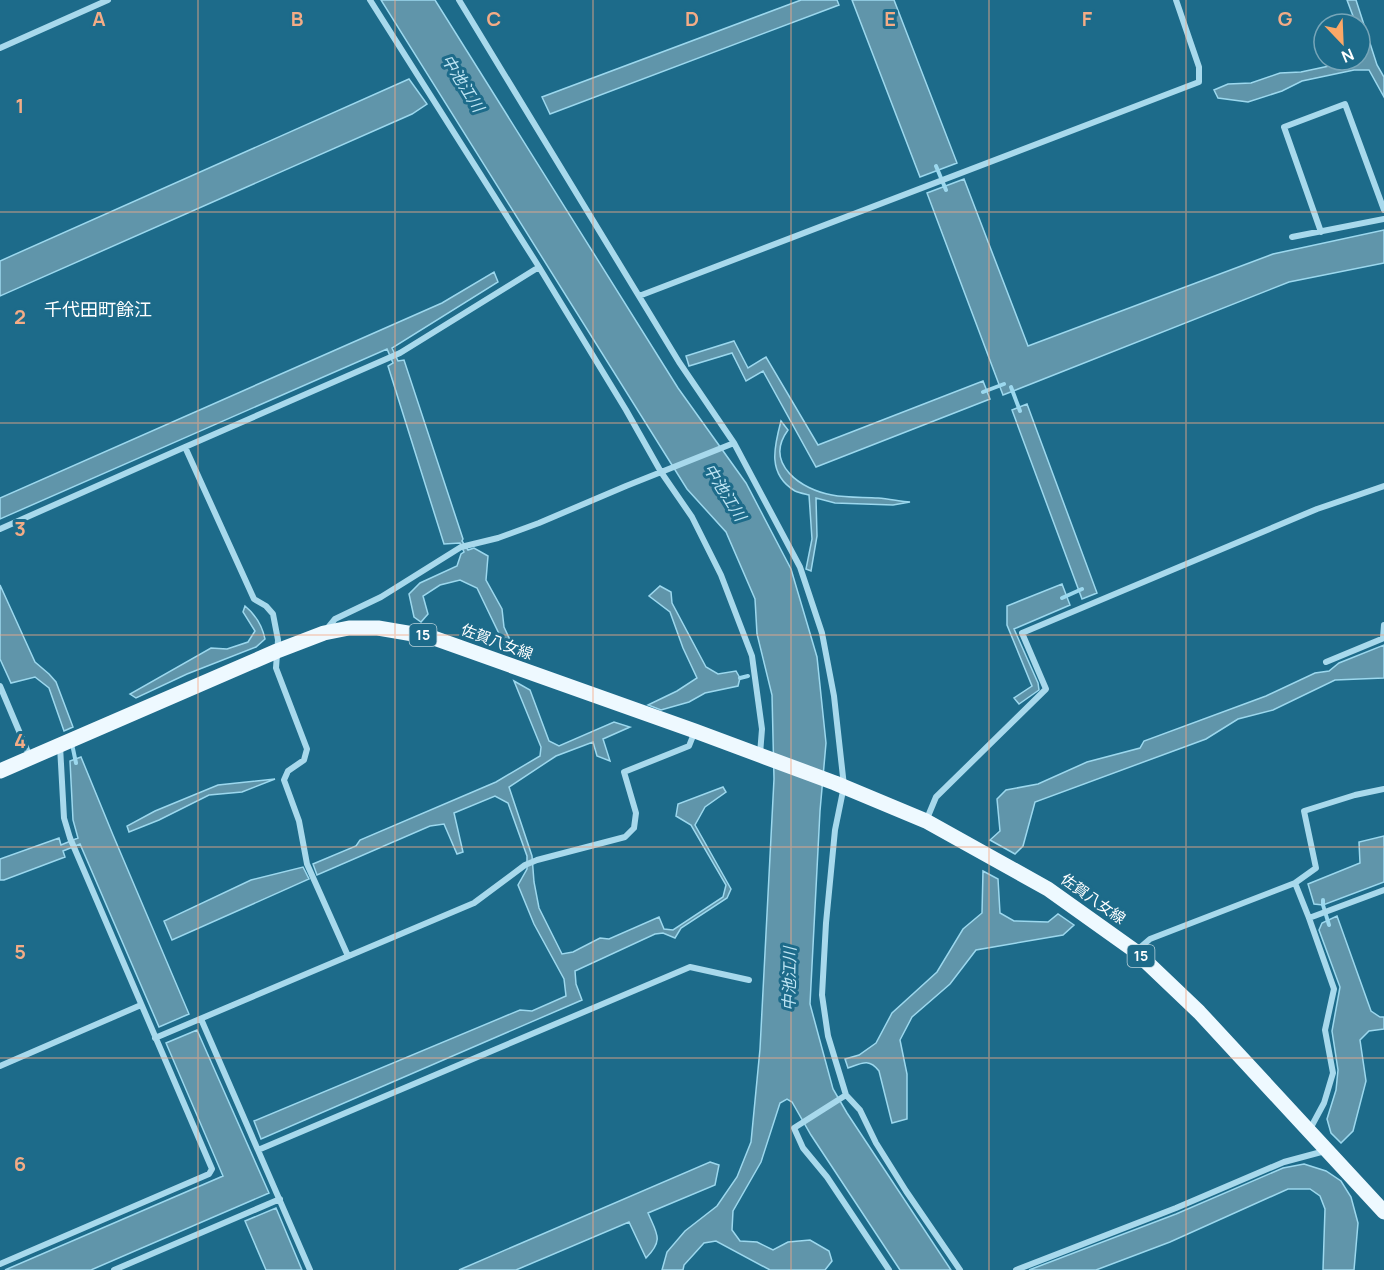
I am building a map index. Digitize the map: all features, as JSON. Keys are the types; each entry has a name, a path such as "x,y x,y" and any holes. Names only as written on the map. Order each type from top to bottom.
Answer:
{"main road":[{"name":"佐賀八女線","path":"60,745 324,633 349,628 378,627 431,637 763,756"},
{"name":"15","path":"0,771 60,745"},
{"name":"15","path":"763,756 839,785"},
{"name":"佐賀八女線","path":"839,785 926,821 1048,889 1135,951 1199,1012 1384,1212"}],"street":[{"path":"0,48 108,0"},
{"path":"370,0 539,267 661,472 692,517 721,575 752,656 762,729 763,756"},
{"path":"459,0 679,362 732,444 800,567 822,633 834,696 839,785 826,923 822,995 828,1035 846,1095 860,1110 876,1143 960,1270"},
{"path":"639,296 1198,82 1199,67 1176,0"},
{"path":"1321,232 1284,127 1345,105 1384,210"},
{"path":"1292,237 1384,219"},
{"path":"0,529 400,353 539,267"},
{"path":"324,633 335,619 381,597 463,546 498,538 539,523 732,444"},
{"path":"184,447 254,599 266,606 273,614 278,640 276,668 307,749 304,760 288,771 284,780 299,820 307,864 348,956"},
{"path":"926,821 936,797 1046,689 1022,633 1317,509 1384,486"},
{"path":"1326,662 1384,638 1384,625"},
{"path":"0,686 30,758"},
{"path":"155,1038 474,903 525,865 624,837 634,828 636,813 624,772 689,746 695,731"},
{"path":"0,1264 209,1174 212,1169 70,838 64,818 60,745"},
{"path":"1135,951 1150,939 1295,883 1316,868 1304,811 1355,795 1384,789"},
{"path":"1295,883 1334,989 1325,1030 1333,1073 1324,1103 1309,1130"},
{"path":"1309,918 1384,890"},
{"path":"258,1150 690,967 749,980"},
{"path":"0,1066 141,1005"},
{"path":"201,1019 310,1270"},
{"path":"846,1095 794,1128 803,1148 827,1178 889,1270"},
{"path":"1016,1270 1176,1208 1284,1162 1327,1150"},
{"path":"114,1270 280,1199"}],"water":[{"name":"中池江川","path":"381,0 435,0 678,388 746,483 791,569 817,657 826,743 820,811 810,1004 833,1089 951,1270 900,1270 811,1135 792,1102 787,1099 780,1103 761,1162 733,1211 732,1230 740,1241 757,1242 773,1250 788,1242 810,1240 829,1251 832,1261 825,1270 770,1270 716,1241 704,1243 684,1265 683,1270 662,1270 667,1252 685,1231 717,1206 737,1177 751,1142 760,1049 774,779 772,695 757,634 755,599 726,532 687,489"},
{"path":"801,0 837,0 839,5 550,114 542,97"},
{"path":"852,0 894,0 957,163 920,177"},
{"path":"1347,0 1356,0 1360,12 1352,12"},
{"path":"1372,50 1384,77 1384,97 1370,72 1372,72"},
{"path":"1312,70 1312,72 1345,72 1302,81 1282,91 1248,102 1218,98 1214,90 1228,84 1251,83 1280,73"},
{"path":"409,79 427,104 412,114 0,296 0,261"},
{"path":"964,179 1028,346 1273,254 1384,230 1384,263 1289,282 1003,395 927,193"},
{"path":"494,272 498,282 392,348 398,361 404,360 462,541 468,550 474,548 488,556 486,580 502,609 504,627 517,655 504,644 477,588 460,580 440,585 423,596 428,614 421,622 414,617 409,594 420,583 457,566 464,552 460,543 444,544 388,366 393,363 387,349 0,519 0,498 442,303"},
{"path":"734,341 748,368 766,357 818,445 983,381 990,399 816,467 763,371 746,381 732,353 689,366 686,356"},
{"path":"1027,404 1097,593 1082,599 1012,410"},
{"path":"781,421 788,430 781,442 780,454 783,464 789,473 809,488 832,495 910,502 893,505 835,503 816,498 817,536 811,571 806,569 812,539 809,495 795,491 786,484 776,468 775,450"},
{"path":"1062,584 1070,605 1014,629 1039,690 1019,704 1014,698 1032,686 1007,625 1007,606"},
{"path":"0,585 35,662 56,682 73,727 64,731 49,688 35,677 11,683 0,659"},
{"path":"660,586 671,592 672,603 706,667 718,674 736,671 740,678 738,686 705,693 689,702 661,710 648,705 697,678 670,612 649,596"},
{"path":"245,606 258,621 264,634 265,639 256,647 187,674 136,698 130,694 211,648 227,649 248,642 255,631 243,612"},
{"path":"1384,645 1384,678 1335,680 1273,710 1238,719 1206,739 1035,802 1023,846 1015,854 990,840 1000,831 997,799 1006,790 1038,784 1087,762 1140,748 1144,741 1266,696 1315,673 1329,671 1339,663"},
{"path":"514,681 530,690 549,741 559,746 614,722 630,727 603,739 610,761 597,756 593,742 556,756 509,787 532,856 539,908 562,954 573,952 600,938 609,939 659,917 664,929 673,930 723,897 726,885 691,825 676,816 678,804 723,787 726,792 705,807 695,825 731,889 727,898 681,928 675,938 663,933 655,934 575,971 576,984 582,1000 261,1139 254,1121 520,1010 532,1011 566,996 564,979 534,924 518,885 527,869 527,856 508,803 495,796 454,813 463,852 457,854 444,824 430,826 317,875 313,864 356,846 360,840 496,782 540,756 541,747"},
{"path":"81,757 189,1014 159,1027 80,844 63,851 65,857 0,880 0,859 59,838 61,845 78,838 73,820 70,761"},
{"path":"275,779 242,792 209,795 129,832 127,826 155,811 218,785"},
{"path":"1384,836 1384,882 1323,905 1314,904 1308,884 1360,863 1359,842"},
{"path":"303,867 309,879 172,940 164,921 251,880"},
{"path":"983,871 998,879 1000,913 1014,921 1048,922 1058,914 1074,925 1063,935 976,950 950,984 912,1017 900,1040 907,1074 907,1119 892,1123 879,1071 868,1063 848,1068 845,1059 859,1055 876,1043 892,1013 937,972 963,929 982,913"},
{"path":"1337,916 1371,1011 1384,1017 1384,1029 1369,1031 1360,1040 1366,1081 1353,1131 1341,1143 1331,1133 1327,1119 1336,1090 1338,1070 1332,1031 1340,987 1319,930 1322,923"},
{"path":"197,1030 269,1193 91,1270 5,1270 223,1176 166,1043"},
{"path":"710,1162 719,1165 715,1185 648,1213 656,1232 657,1241 646,1258 629,1222 516,1270 459,1270"},
{"path":"1304,1164 1326,1171 1341,1181 1351,1197 1358,1223 1354,1270 1323,1270 1325,1209 1320,1196 1310,1189 1288,1189 1170,1242 1096,1270 1029,1270 1176,1214 1283,1168"},
{"path":"276,1208 302,1270 266,1270 245,1221"}],"waterway":[{"path":"936,166 946,190"},
{"path":"983,392 1004,384"},
{"path":"1011,387 1020,411"},
{"path":"1062,598 1082,589"},
{"path":"740,678 748,676"},
{"path":"72,744 76,763"},
{"path":"1323,900 1329,925"}],"district":[{"name":"千代田町餘江","path":"98,310"}]}
